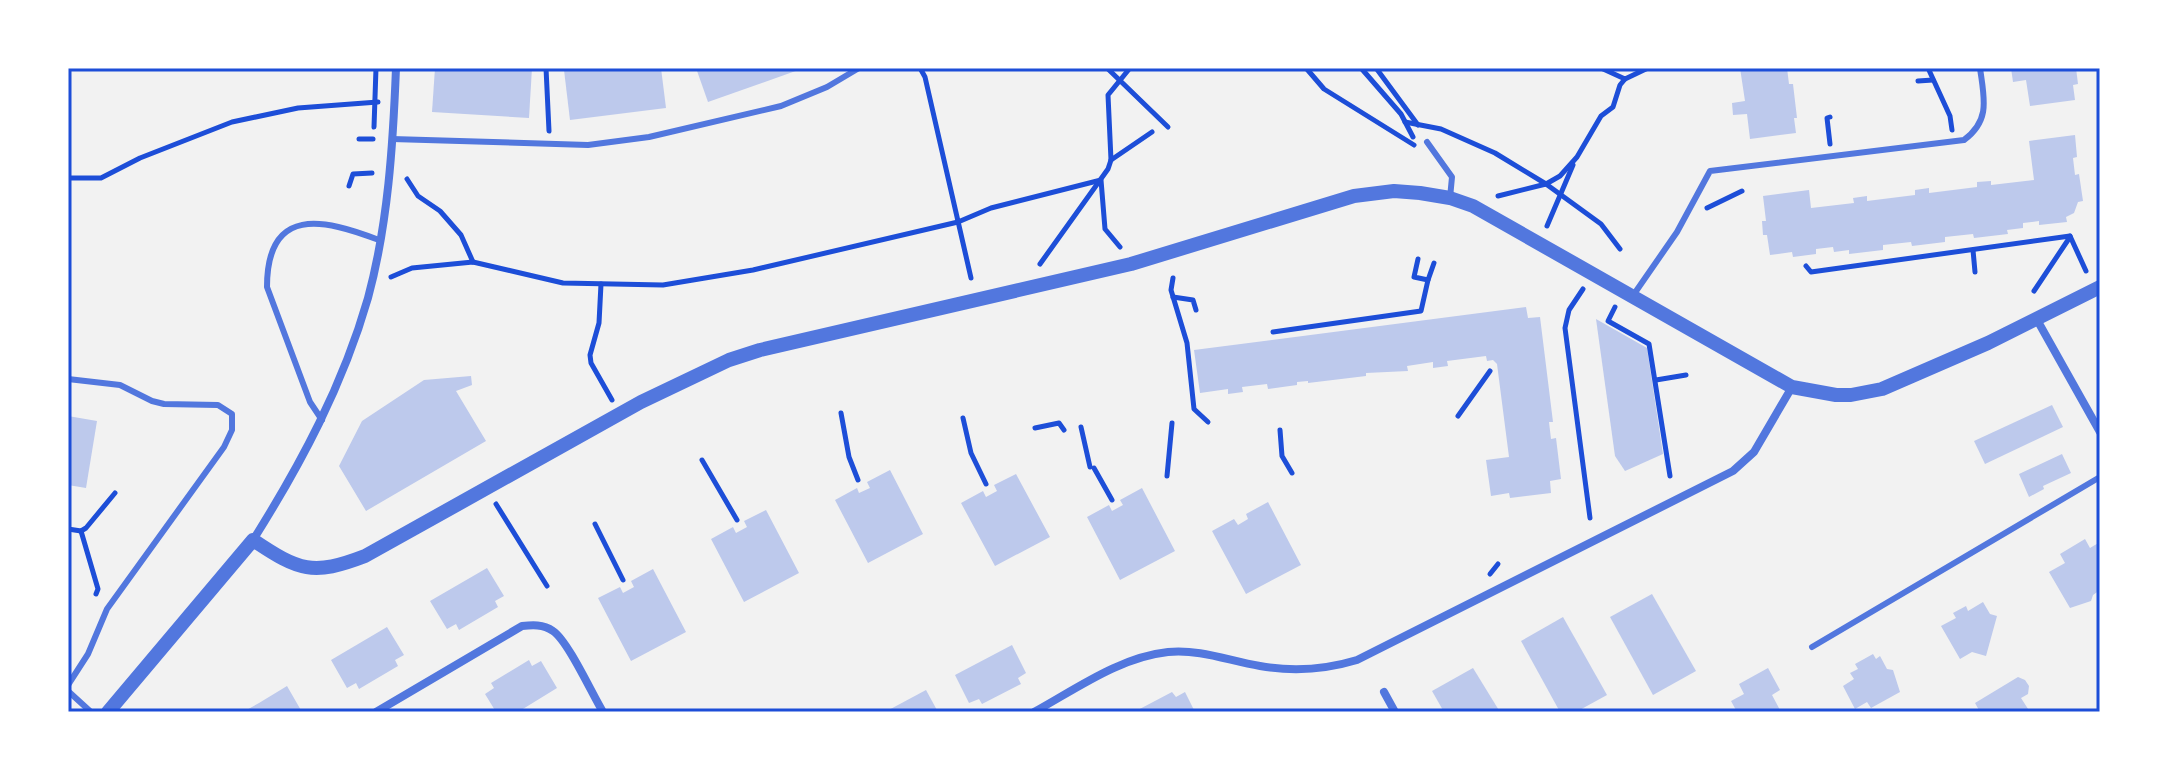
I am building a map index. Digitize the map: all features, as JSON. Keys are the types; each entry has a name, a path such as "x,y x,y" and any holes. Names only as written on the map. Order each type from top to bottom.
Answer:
{"street":[{"path":"108,712 253,540 294,475 322,420 364,309 379,240 392,139 396,68"},
{"path":"253,540 290,564 307,568 343,564 365,556 641,402 729,360 797,341 1167,255 1354,196 1394,191 1450,198 1473,206 1792,387 1836,395 1882,389 1988,343 2100,287"},
{"path":"2035,318 2100,432"},
{"path":"1034,712 1137,658 1169,652 1215,655 1286,670 1325,669 1357,660 1733,471 1754,452 1792,387"},
{"path":"376,712 522,626 537,625 552,630 562,640 603,712"},
{"path":"1384,692 1395,712"}],"lane":[{"path":"392,139 603,143 710,124 781,106 827,87 859,68"},
{"path":"1632,297 1677,232 1710,171 1964,140 1974,133 1980,123 1985,104 1980,68"},
{"path":"1427,142 1452,177 1450,198"},
{"path":"322,420 310,402 267,287 267,269 273,247 285,232 307,223 332,224 379,240"},
{"path":"68,379 120,385 164,404 218,405 232,414 232,430 224,447 107,609 88,654 68,685"},
{"path":"1812,647 2100,477"},
{"path":"68,691 91,712"}],"path":[{"path":"373,150 376,68"},
{"path":"546,68 549,144"},
{"path":"920,68 925,77 971,278"},
{"path":"1107,68 1168,127"},
{"path":"1111,160 1108,95 1130,68"},
{"path":"1306,68 1324,89 1419,148 1405,122 1361,68"},
{"path":"1376,68 1417,123 1427,142"},
{"path":"1601,68 1625,79"},
{"path":"1547,227 1577,157 1601,116 1613,107 1620,85 1625,79 1648,68"},
{"path":"1928,68 1950,116 1954,142"},
{"path":"1918,81 1933,80"},
{"path":"68,178 101,178 140,158 232,122 298,108 395,101"},
{"path":"1830,117 1827,118 1832,156"},
{"path":"1405,122 1441,129 1495,153 1546,184 1601,224 1620,249"},
{"path":"1040,264 1101,180 1111,160 1152,132"},
{"path":"359,139 373,139"},
{"path":"1498,196 1546,184 1560,176 1577,157"},
{"path":"371,187 372,162"},
{"path":"349,186 353,174 372,173"},
{"path":"407,179 418,196 440,211 461,235 473,262"},
{"path":"391,277 412,268 473,262 563,283 663,285 753,270 958,222 991,208 1101,180"},
{"path":"1101,180 1105,229 1121,248"},
{"path":"1690,207 1701,211 1742,191"},
{"path":"1806,266 1811,272 2070,236"},
{"path":"2070,236 2086,271"},
{"path":"2034,291 2070,236"},
{"path":"1973,250 1975,272"},
{"path":"1418,259 1414,277 1428,280"},
{"path":"1273,332 1421,311 1434,263"},
{"path":"1173,278 1173,297 1187,343 1194,409 1208,422"},
{"path":"601,284 599,323 590,355 591,363 614,403"},
{"path":"1584,288 1569,310 1565,328 1590,518"},
{"path":"1173,297 1193,300 1196,310"},
{"path":"1616,306 1608,321 1649,344"},
{"path":"1654,338 1649,344 1670,476"},
{"path":"1458,416 1490,371"},
{"path":"1655,381 1686,375"},
{"path":"841,413 849,457 858,480"},
{"path":"963,418 971,453 986,484"},
{"path":"1035,428 1059,423 1064,430"},
{"path":"1167,476 1172,423"},
{"path":"1081,427 1092,468 1112,500"},
{"path":"1280,430 1282,456 1292,473"},
{"path":"702,460 737,520"},
{"path":"81,531 115,493"},
{"path":"496,504 547,586"},
{"path":"595,524 623,580"},
{"path":"68,529 81,531"},
{"path":"81,531 98,589"}],"building":[{"path":"435,68 532,68 529,118 432,112"},
{"path":"661,68 666,108 570,120 564,70"},
{"path":"696,68 804,68 708,102"},
{"path":"1740,68 1787,68 1789,84 1793,84 1796,133 1750,139 1747,114 1733,115 1732,103 1745,101"},
{"path":"2011,68 2076,68 2078,84 2073,85 2075,100 2030,106 2026,80 2013,82"},
{"path":"2075,135 2075,175 2079,174 2083,201 2078,202 2074,213 2066,217 2067,222 2023,223 2023,228 2007,230 2008,234 1945,237 1945,242 1912,246 1911,242 1883,245 1883,250 1849,254 1849,250 1834,252 1833,247 1816,249 1816,254 1793,257 1792,252 1770,255 1767,235 1763,235 1762,221 1766,221 1763,196 1809,190 1811,208 1854,203 1853,198 1867,196 1867,201 1915,195 1915,190 1929,188 1929,193 1977,187 1977,182 1991,181 1991,185 2034,180 2029,141"},
{"path":"1526,307 1528,318 1540,317 1553,422 1549,422 1551,439 1556,438 1561,479 1550,481 1551,493 1510,498 1509,493 1491,496 1486,460 1509,457 1497,364 1493,360 1487,361 1486,356 1447,361 1448,366 1433,368 1433,362 1407,366 1408,371 1366,373 1366,376 1297,382 1297,385 1268,389 1267,384 1242,387 1243,392 1228,394 1228,389 1200,393 1194,350"},
{"path":"1596,319 1647,348 1663,454 1625,471 1615,456"},
{"path":"471,376 472,385 456,391 486,441 366,511 339,466 362,421 424,380"},
{"path":"2052,405 2063,427 1985,464 1974,441"},
{"path":"68,416 97,421 86,488 68,485"},
{"path":"2062,454 2071,473 2043,486 2044,489 2029,497 2019,474"},
{"path":"890,470 923,534 868,563 835,500 857,488 859,493 870,488 867,482"},
{"path":"1016,474 1050,537 995,566 961,503 983,491 986,497 997,491 994,485"},
{"path":"1142,488 1175,551 1120,580 1087,517 1109,505 1112,511 1123,505 1120,500"},
{"path":"1268,502 1301,565 1246,594 1212,531 1234,519 1238,525 1248,519 1246,514"},
{"path":"766,510 799,573 744,602 711,539 733,527 736,533 747,527 744,521"},
{"path":"2085,539 2090,548 2100,542 2100,590 2091,601 2070,608 2049,572 2065,563 2060,554"},
{"path":"487,568 504,596 495,601 498,607 459,630 456,624 447,629 430,601"},
{"path":"653,569 686,632 631,661 598,598 620,587 623,593 634,587 631,581"},
{"path":"1652,594 1696,671 1653,695 1610,617"},
{"path":"1983,602 1990,614 1997,616 1986,656 1972,652 1960,659 1941,626 1956,618 1953,613 1966,606 1968,611"},
{"path":"1563,617 1607,695 1576,712 1560,712 1521,641"},
{"path":"387,627 404,655 395,660 398,666 359,689 356,683 347,688 331,660"},
{"path":"1012,645 1026,673 1018,678 1021,684 982,704 979,699 969,703 955,675"},
{"path":"1873,654 1876,659 1880,656 1887,669 1893,670 1900,692 1871,708 1867,702 1855,709 1843,686 1854,679 1850,673 1858,669 1855,664"},
{"path":"529,660 532,666 541,661 557,688 518,712 496,712 485,694 494,688 491,683"},
{"path":"1473,668 1500,712 1444,712 1432,691"},
{"path":"1768,668 1780,690 1772,695 1781,712 1737,712 1731,701 1744,694 1739,684"},
{"path":"2018,677 2029,686 2028,694 2021,698 2030,712 1980,712 1975,703"},
{"path":"287,686 302,712 243,712 259,703"},
{"path":"926,690 938,712 885,712 898,705"},
{"path":"1172,692 1176,697 1185,692 1195,712 1134,712"}]}
